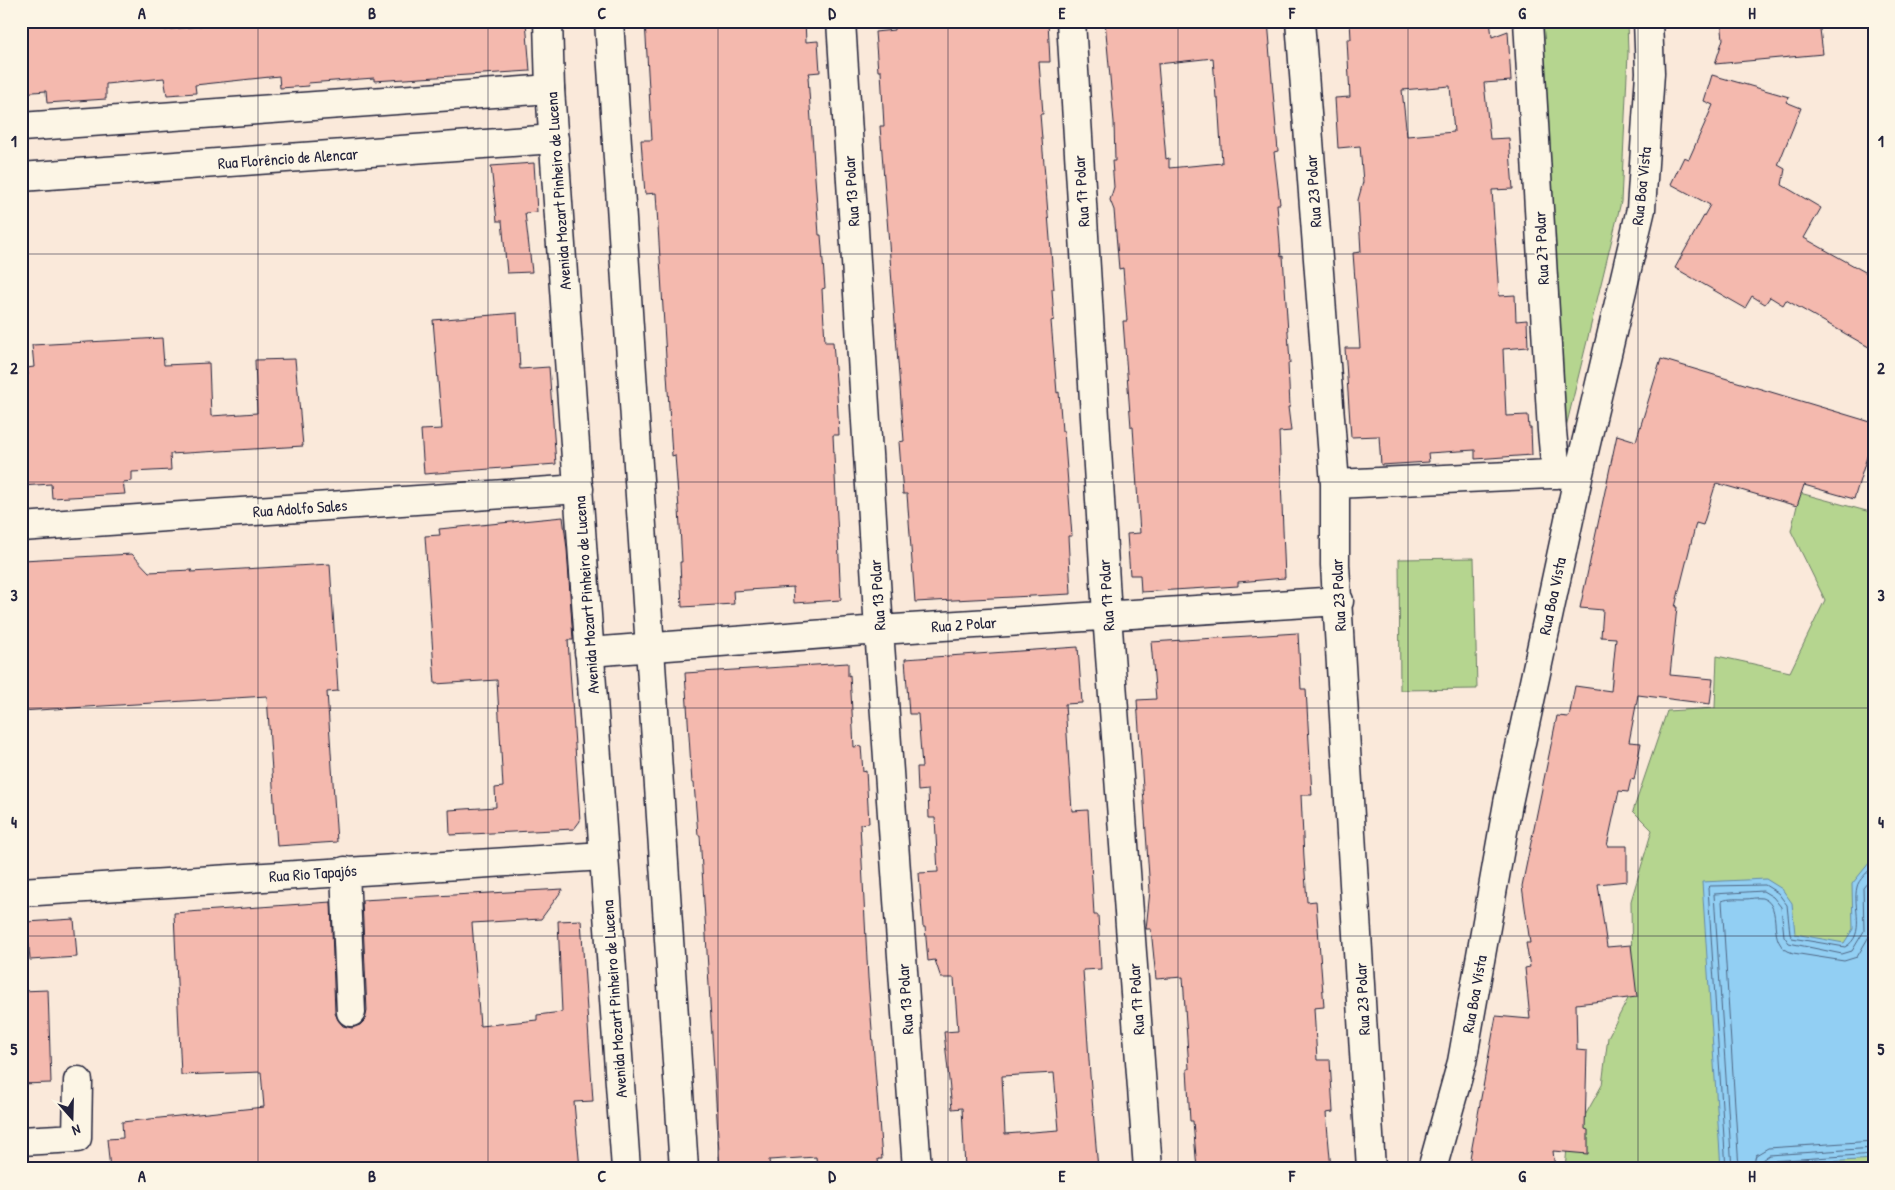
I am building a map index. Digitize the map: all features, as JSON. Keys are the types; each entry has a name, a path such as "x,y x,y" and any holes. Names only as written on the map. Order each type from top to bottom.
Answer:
{"street":[{"name":"Avenida Mozart Pinheiro de Lucena","path":"548,21 550,89 626,1169"},
{"path":"609,21 684,1169"},
{"name":"Rua 13 Polar","path":"841,21 879,630 917,1169"},
{"name":"Rua 17 Polar","path":"1071,21 1107,615 1148,1169"},
{"name":"Rua 23 Polar","path":"1300,21 1335,484 1336,564 1371,1169"},
{"name":"Rua 27 Polar","path":"1528,21 1551,421 1567,473"},
{"name":"Rua Boa Vista","path":"1432,1169 1462,1062 1567,473 1641,209 1650,73 1648,21"},
{"path":"21,127 550,89"},
{"name":"Rua Florêncio de Alencar","path":"21,177 554,139"},
{"path":"1335,484 1567,473"},
{"name":"Rua Adolfo Sales","path":"21,527 579,489"},
{"name":"Rua 2 Polar","path":"590,652 879,630 1338,601"},
{"name":"Rua Rio Tapajós","path":"21,892 604,856"},
{"path":"344,871 351,1012"},
{"path":"21,1142 77,1138 78,1081"}],"green space":[{"path":"1539,21 1627,21 1628,53 1621,202 1566,427 1556,339"},
{"path":"1800,493 1874,513 1874,1169 1565,1169 1567,1148 1602,1085 1608,1037 1632,991 1631,901 1652,830 1633,811 1667,711 1715,708 1717,656 1790,672 1825,600 1791,531"},
{"path":"1474,558 1477,689 1400,690 1399,559"}],"water":[{"path":"1874,857 1874,1159 1721,1169 1702,882 1766,879 1782,889 1792,903 1795,934 1844,943 1853,929 1852,884"}],"building":[{"path":"40,21 164,21 165,30 215,24 215,21 526,21 530,71 374,81 374,78 308,83 309,86 280,88 279,76 195,85 196,93 167,95 164,78 106,84 106,99 47,103 46,91 21,93 21,24"},
{"path":"645,21 805,21 806,42 818,41 820,72 809,73 810,76 808,77 819,235 821,235 825,288 822,289 825,342 833,342 837,394 839,435 833,435 841,600 794,603 793,587 733,591 734,604 682,607 679,509 675,455 672,456 656,193 645,194 641,140 652,140"},
{"path":"929,21 1048,21 1050,62 1039,62 1043,114 1040,114 1054,289 1052,289 1054,320 1051,321 1057,393 1059,392 1062,431 1064,431 1072,536 1068,536 1071,594 915,602 907,494 903,494 899,442 904,441 880,126 884,126 881,71 878,71 875,32 894,30 894,25 929,24"},
{"path":"1105,21 1268,21 1278,151 1274,152 1280,204 1277,204 1281,257 1283,256 1290,363 1288,363 1290,407 1288,407 1291,431 1279,432 1285,578 1238,582 1238,586 1141,592 1140,575 1130,575 1127,534 1140,533 1123,321 1127,321 1123,268 1119,269 1114,210 1110,200 1114,187 1112,161 1115,161 1114,122","holes":["1213,58 1216,98 1218,98 1222,163 1169,168 1169,158 1166,159 1158,64"]},
{"path":"1350,21 1490,21 1492,37 1508,31 1511,81 1484,83 1490,139 1509,138 1513,189 1492,190 1499,296 1515,295 1516,321 1527,320 1528,347 1503,349 1506,416 1528,415 1529,428 1531,428 1532,455 1475,459 1475,450 1428,453 1429,462 1381,465 1379,436 1351,437 1345,348 1360,348 1353,253 1361,252 1358,200 1363,182 1360,146 1338,148 1335,98 1350,97 1347,39 1351,39","holes":["1450,86 1454,132 1407,136 1402,90"]},
{"path":"1721,21 1819,21 1823,54 1715,64 1723,39"},
{"path":"1712,75 1789,97 1786,102 1801,108 1778,165 1785,169 1782,185 1821,208 1804,238 1874,277 1874,350 1786,300 1783,305 1770,297 1765,304 1752,296 1745,308 1675,268 1710,205 1671,184 1684,157 1689,159 1713,105 1704,101"},
{"path":"534,163 537,212 525,213 532,272 507,273 502,221 497,221 491,166"},
{"path":"517,313 520,369 549,367 556,464 424,474 421,430 442,429 433,320"},
{"path":"162,338 164,365 209,363 211,416 257,413 255,360 295,359 303,446 170,454 171,470 132,472 132,481 123,482 125,494 52,498 51,484 21,486 21,376 28,375 27,368 34,367 32,345"},
{"path":"1661,359 1874,423 1874,434 1854,499 1804,485 1797,506 1716,483 1703,525 1696,523 1675,607 1677,607 1670,675 1713,679 1710,704 1638,695 1629,742 1641,743 1634,780 1631,779 1628,792 1619,791 1607,846 1627,846 1627,881 1598,884 1607,947 1631,945 1637,997 1576,1004 1577,1050 1587,1051 1585,1129 1588,1130 1588,1154 1553,1151 1555,1169 1468,1169 1496,1016 1530,1019 1525,968 1530,967 1526,943 1530,943 1522,886 1557,716 1569,717 1575,686 1611,691 1616,638 1601,637 1603,610 1580,608 1617,435 1636,441"},
{"path":"563,517 573,640 568,640 580,821 574,829 450,835 449,810 496,807 495,788 503,787 497,680 435,684 425,536 440,535 439,529"},
{"path":"132,554 149,572 192,570 191,572 330,564 338,691 327,692 337,842 277,846 267,696 21,711 21,580 25,580 23,560"},
{"path":"1298,633 1301,689 1306,689 1312,795 1301,795 1304,858 1307,902 1316,901 1324,1007 1314,1008 1317,1060 1330,1060 1333,1112 1326,1113 1331,1169 1197,1169 1193,1121 1190,1121 1187,1069 1189,1069 1183,977 1156,979 1151,929 1146,929 1150,891 1137,700 1156,699 1151,642"},
{"path":"1078,647 1082,703 1065,704 1072,811 1088,810 1094,915 1098,915 1101,969 1083,970 1098,1169 965,1169 962,1108 952,1109 944,1032 958,1031 954,978 941,978 935,960 928,961 925,927 923,927 919,873 938,872 935,818 929,818 928,790 918,791 917,767 922,767 918,714 909,714 905,659","holes":["1054,1073 1059,1130 1005,1134 1002,1076"]},
{"path":"848,663 854,747 861,746 863,772 866,771 869,823 860,824 868,978 882,1159 878,1159 879,1169 817,1169 816,1157 769,1160 770,1169 720,1169 700,835 698,835 694,783 692,783 685,673"},
{"path":"563,889 541,919 472,923 480,1026 537,1020 537,1015 562,1012 558,921 581,920 593,1101 574,1102 580,1169 110,1169 107,1139 123,1138 122,1122 264,1107 261,1072 181,1075 174,913 331,902 335,1013 343,1026 352,1028 360,1025 365,1020 367,1011 362,900"},
{"path":"74,919 77,957 30,960 27,922"},
{"path":"48,990 51,1083 21,1084 21,991"}]}
